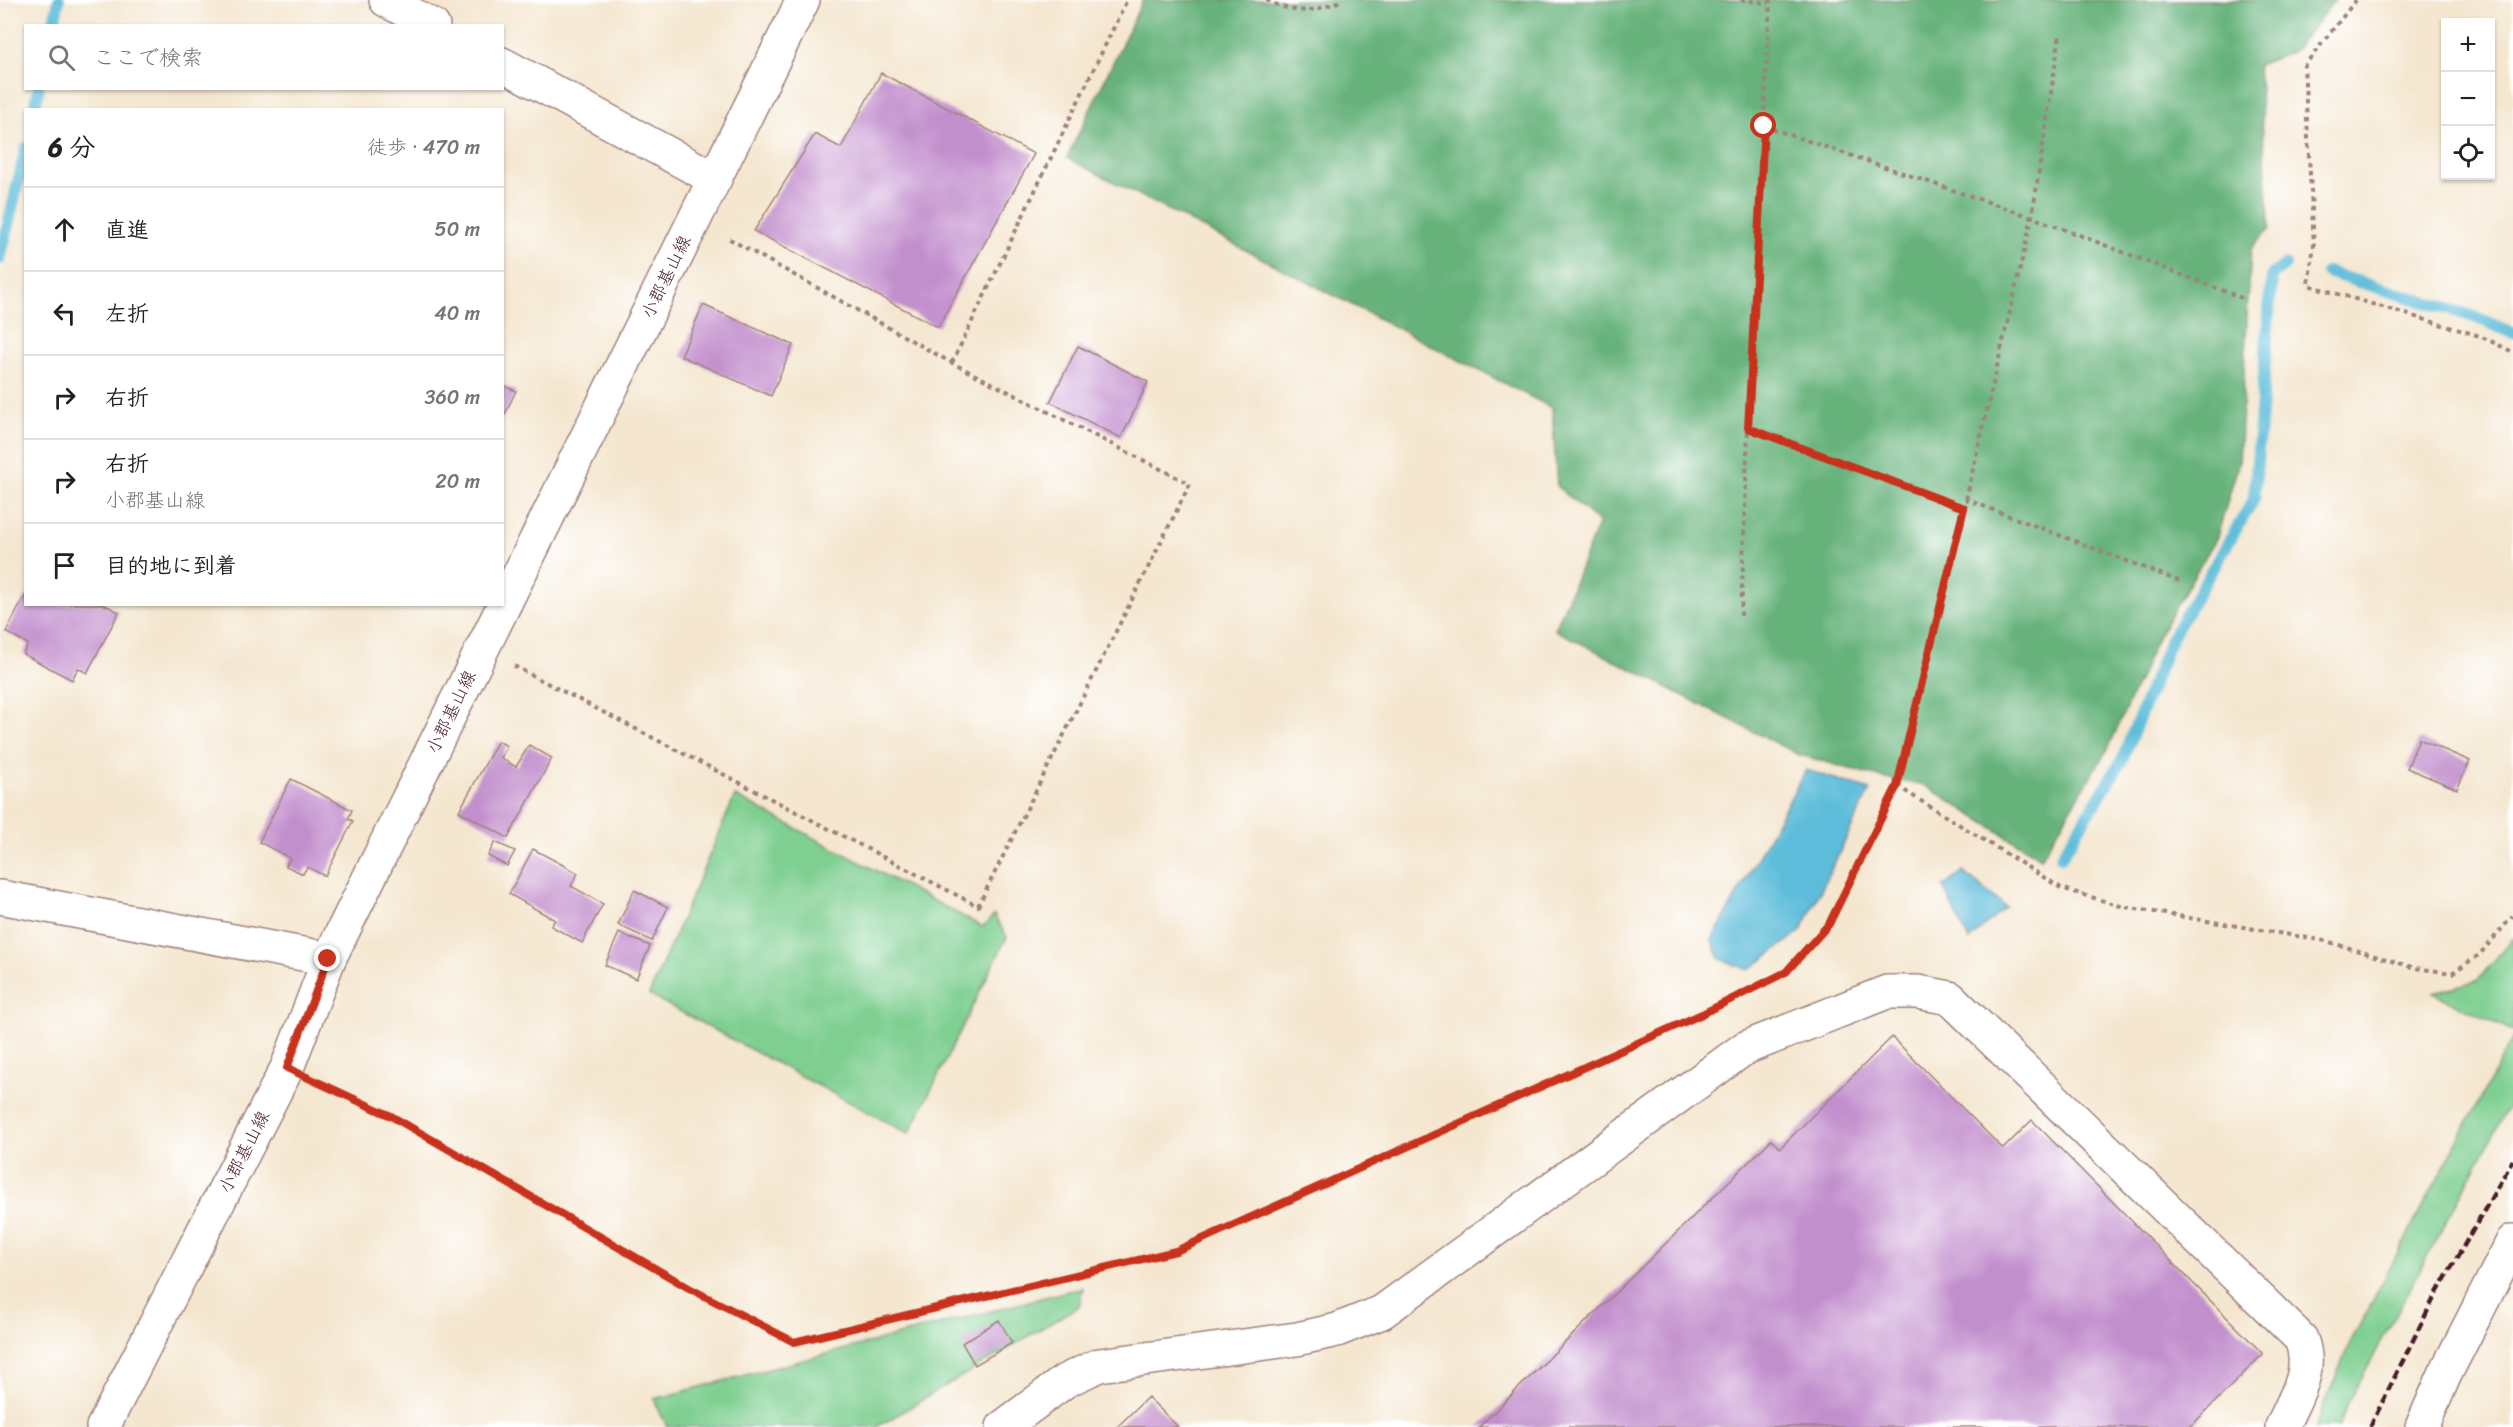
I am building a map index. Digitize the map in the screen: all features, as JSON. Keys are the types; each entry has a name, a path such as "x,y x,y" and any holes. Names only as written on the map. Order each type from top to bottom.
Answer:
{"main road":[{"path":"386,0 428,24"},
{"name":"小郡基山線","path":"504,604 803,0"},
{"path":"504,65 715,179"},
{"name":"小郡基山線","path":"103,1427 287,1068 328,959 503,606"},
{"path":"0,897 328,959"},
{"path":"1003,1427 1065,1381 1100,1365 1297,1339 1337,1330 1382,1312 1745,1048 1887,992 1918,992 1950,998 2301,1338 2307,1353 2307,1367 2282,1427"},
{"path":"2422,1427 2445,1374 2513,1240"}],"path":[{"path":"952,363 1127,0"},
{"path":"1266,0 1288,10 1312,12 1343,0"},
{"path":"1741,0 1769,1 1741,616"},
{"path":"2356,0 2304,66 2314,246 2307,285 2481,336 2513,352"},
{"path":"287,1068 391,1116 689,1288 794,1342 1176,1251 1485,1113 1786,972 1829,924 1897,786 2032,217 2060,34"},
{"path":"1764,126 2032,217 2242,298"},
{"path":"482,649 978,906 1190,484 952,363 734,243 696,216"},
{"path":"1748,428 1964,508"},
{"path":"1965,499 2179,581"},
{"path":"1897,786 2061,888 2124,907 2326,941 2415,968 2452,973 2479,955 2513,916"}],"green space":[{"path":"1143,0 2335,0 2294,51 2258,65 2270,228 2251,249 2239,462 2217,537 2156,640 2109,747 2041,858 1926,786 1883,778 1797,754 1555,630 1599,522 1557,487 1552,408 1067,158"},
{"path":"735,796 983,927 994,915 1007,937 909,1134 649,995"},
{"path":"2513,938 2513,1031 2433,993 2478,980"},
{"path":"2513,1037 2513,1098 2348,1403 2339,1427 2315,1427 2350,1343"},
{"path":"1083,1287 1079,1306 877,1427 667,1427 654,1399"}],"water":[{"path":"1806,770 1870,790 1801,931 1749,970 1720,959 1712,940"},
{"path":"1963,872 2006,907 1969,940 1943,887"}],"building":[{"path":"881,73 1034,154 938,327 754,231 815,134 841,148"},
{"path":"703,305 793,345 771,396 681,356"},
{"path":"1078,346 1148,382 1121,438 1050,402"},
{"path":"504,386 516,391 504,416"},
{"path":"24,598 24,606 107,606 119,612 87,673 78,668 72,680 23,654 28,644 6,632"},
{"path":"2419,739 2470,761 2457,789 2407,768"},
{"path":"498,741 507,746 501,758 516,767 529,745 552,758 508,838 459,811"},
{"path":"291,779 352,810 348,819 353,821 325,876 307,867 303,874 286,866 290,858 259,842"},
{"path":"495,842 515,851 507,866 488,856"},
{"path":"533,849 578,873 571,886 603,904 582,943 551,926 555,920 509,894"},
{"path":"634,890 668,907 652,941 618,925"},
{"path":"619,933 650,946 636,979 605,965"},
{"path":"1892,1037 2003,1149 2032,1120 2263,1354 2190,1427 1479,1427 1771,1140 1780,1148"},
{"path":"999,1320 1012,1343 975,1365 962,1343"},
{"path":"1148,1397 1178,1427 1117,1427"}],"waterway":[{"path":"53,24 59,0"},
{"path":"34,108 39,90"},
{"path":"0,259 24,157"},
{"path":"2061,857 2121,762 2171,639 2254,499 2272,275 2285,265"},
{"path":"2327,272 2475,317 2513,333"}],"railway":[{"path":"2370,1427 2434,1298 2513,1160"}],"route":[{"path":"328,959 287,1068 391,1116 689,1288 794,1342 1176,1251 1702,1014 1786,972 1829,924 1897,786 1964,508 1748,428 1764,126"}]}
